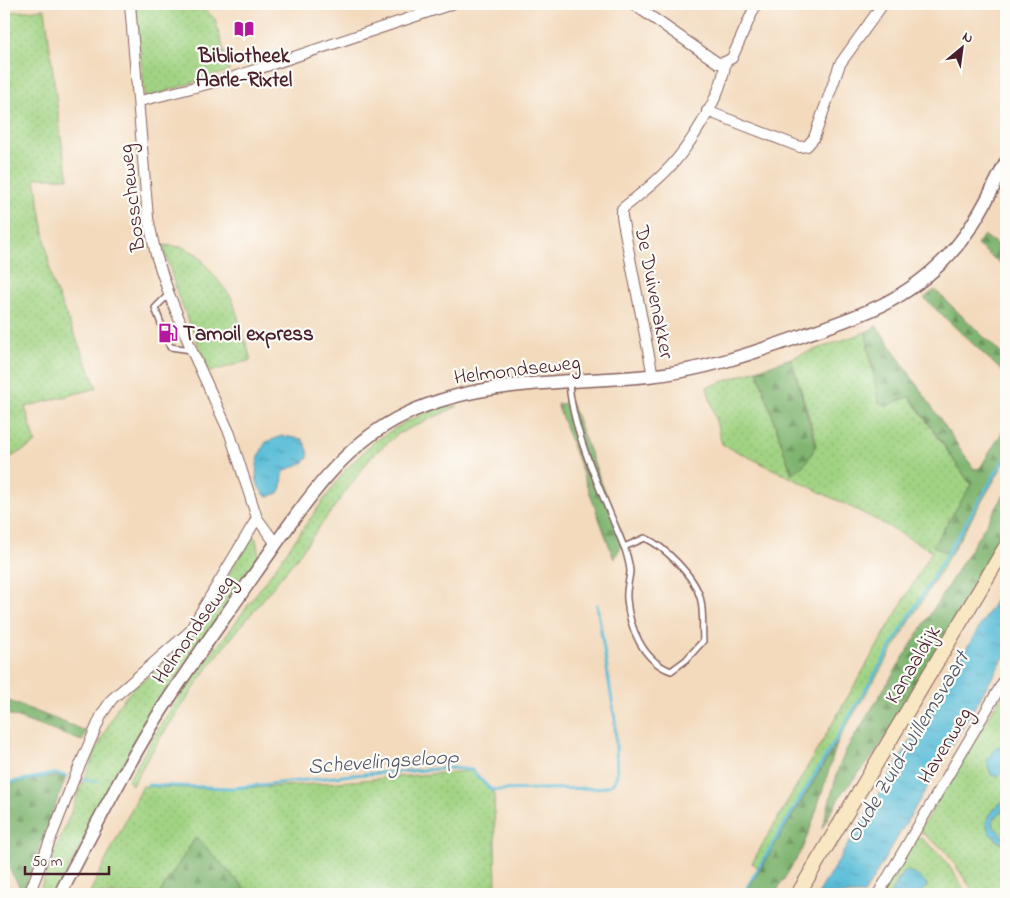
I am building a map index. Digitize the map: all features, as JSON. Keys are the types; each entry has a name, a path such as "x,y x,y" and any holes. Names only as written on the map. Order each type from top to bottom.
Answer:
{"main road":[{"name":"Kanaaldijk","path":"798,894 1006,546"}],"street":[{"name":"Bosscheweg","path":"130,4 140,101 148,218 156,255 169,294 192,351 230,434 257,518 276,544"},
{"path":"140,101 231,78 452,4"},
{"path":"634,4 718,63 732,58 756,4"},
{"path":"707,111 800,147 806,146 814,138 840,64 883,4"},
{"name":"De Duivenakker","path":"653,376 622,209 662,176 683,150 707,111 724,75 725,62"},
{"name":"Helmondseweg","path":"60,894 114,790 154,721 276,544 338,463 366,438 397,418 440,400 473,392 653,376 702,367 754,353 883,304 927,275 950,254 978,216 1006,162"},
{"name":"Helmondseweg","path":"29,894 74,779 102,714 112,699 189,632 257,518"},
{"name":"Havenweg","path":"878,894 1006,677"}],"lane":[{"path":"169,294 154,308 164,334 170,347 192,351"},
{"path":"569,382 577,422 624,547 630,570 627,597 629,612 644,653 661,668 671,671 686,660 703,641 700,597 670,554 657,543 644,538 624,547"}],"green space":[{"path":"135,4 202,4 205,10 215,19 229,71 145,98"},
{"path":"45,9 62,145 69,178 35,178 52,282 97,388 25,407 36,443 4,461 4,13"},
{"path":"984,235 1006,251 1006,268 977,245"},
{"path":"163,245 182,247 197,254 232,298 251,360 210,372 178,296"},
{"path":"935,290 1006,358 1006,375 924,298"},
{"path":"877,326 974,469 980,468 1006,426 1006,460 950,555 933,546 971,485 910,396 886,406 878,402 866,332"},
{"path":"866,332 870,362 886,406 909,396 971,485 933,546 950,555 760,869 752,863 932,551 875,519 722,444 707,387 757,370 792,475 816,440 791,358"},
{"path":"791,358 816,445 807,462 792,475 757,370"},
{"path":"571,403 624,541 614,559 557,404"},
{"path":"444,406 458,406 398,434 372,456 295,560 212,662 157,743 132,785 128,781 162,722 346,469 374,442 389,432 409,420"},
{"path":"1006,492 1006,535 875,754 841,794 822,828 839,767 846,750"},
{"path":"252,536 256,539 259,555 140,732 56,894 38,894 96,750 118,706 134,687 164,665 181,645 210,606"},
{"path":"1006,688 1006,745 1001,746 999,776 1006,769 1006,799 994,808 987,817 996,840 1006,847 1006,894 975,894 945,850 922,833 921,828"},
{"path":"4,699 86,731 82,741 4,713"},
{"path":"838,741 812,824 802,849 775,894 745,894"},
{"path":"474,772 494,792 496,894 250,894 196,837 159,894 89,894 143,786 184,788 265,787"},
{"path":"44,777 66,777 24,889 21,889 10,870 4,865 4,785"},
{"path":"1006,807 1006,839 992,825 994,819"},
{"path":"196,837 250,894 159,894"},
{"path":"920,838 941,856 967,894 916,894 926,888 903,872 890,894 881,894 916,839"}],"water":[{"path":"282,436 302,439 309,454 304,462 283,473 282,487 279,493 267,497 258,485 257,463 266,442"},
{"path":"1006,583 1006,654 864,894 818,894"},
{"path":"1006,745 1006,769 999,776 991,775 987,761 995,748"},
{"path":"1006,799 1006,807 994,819 992,825 1006,839 1006,847 989,833 986,822 994,808"},
{"path":"906,870 918,876 927,884 926,888 916,894 890,894"}],"waterway":[{"path":"743,894 1006,456"},
{"name":"Schevelingseloop","path":"148,785 233,788 352,775 453,768 472,770 490,789 496,790 596,788 607,786 615,781 617,773 615,720 597,605"},
{"name":"Schevelingseloop","path":"12,782 54,774 66,776"},
{"name":"Schevelingseloop","path":"84,780 98,781"}],"place":[{"name":"Bibliotheek Aarle-Rixtel","path":"244,29"},
{"name":"Tamoil express","path":"168,333"}],"water label":[{"name":"Oude Zuid-Willemsvaart","path":"906,746"}]}
